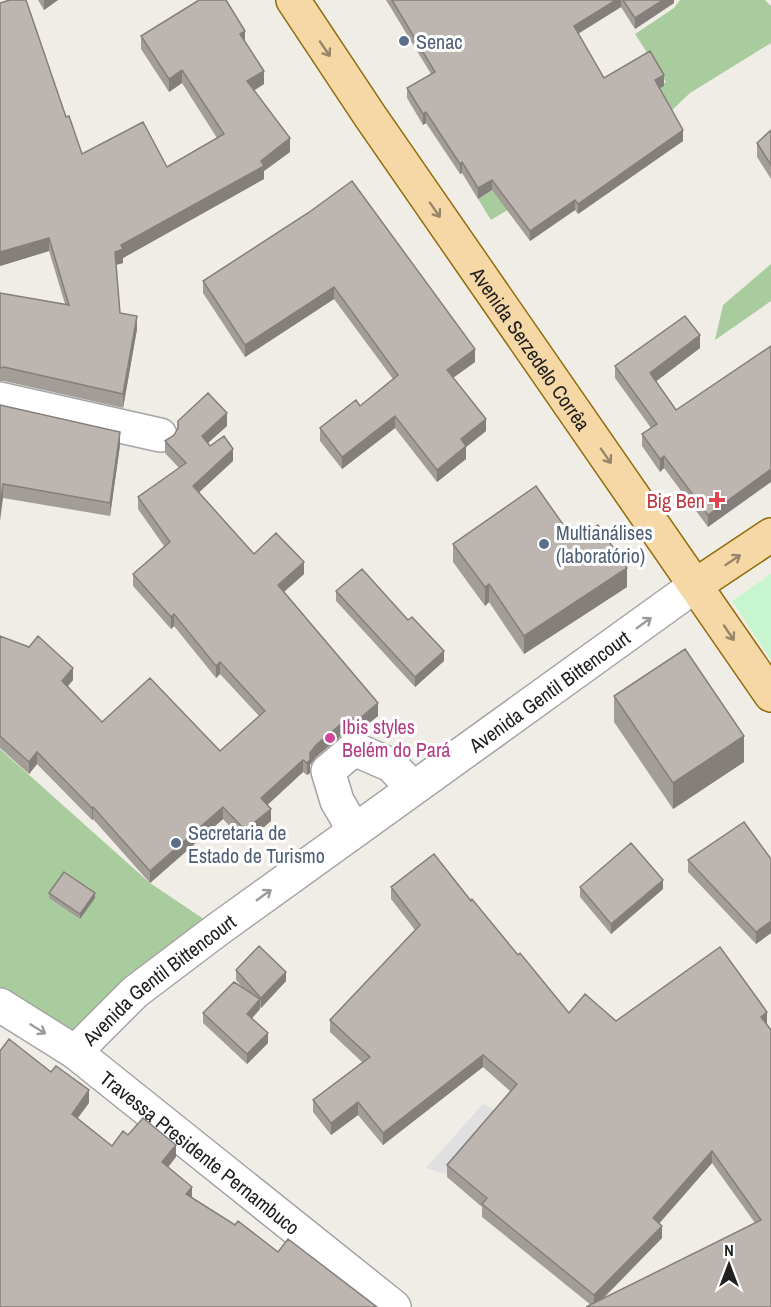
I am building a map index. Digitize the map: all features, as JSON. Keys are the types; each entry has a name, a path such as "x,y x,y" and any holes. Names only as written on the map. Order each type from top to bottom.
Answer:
{"main road":[{"name":"Avenida Serzedelo Corrêa","path":"293,0 370,116 771,695"},
{"name":"Avenida Gentil Bittencourt","path":"696,585 771,535"}],"street":[{"path":"0,399 160,435"},
{"name":"Avenida Gentil Bittencourt","path":"75,1052 135,992 354,830 696,585"},
{"path":"354,830 337,801 328,771 354,749 391,765 414,788"},
{"name":"Travessa Presidente Pernambuco","path":"0,1005 75,1052 394,1307"}],"green space":[{"path":"680,0 765,0 771,6 771,43 690,93 668,114 491,220 478,199 666,82 635,34 674,8"},
{"path":"771,264 771,301 715,340 723,305"},
{"path":"771,574 771,660 732,601"},
{"path":"0,749 150,883 217,928 73,1035 0,989"}],"shaded area":[{"path":"483,1104 501,1114 445,1174 426,1168"}],"building":[{"path":"10,0 26,0 66,117 69,116 82,154 143,122 167,167 224,134 182,70 169,79 141,36 199,0 226,0 245,31 240,34 264,71 247,81 290,138 261,161 264,166 121,245 123,249 115,252 120,313 137,316 123,394 4,367 0,368 0,293 69,305 49,238 0,252 0,3"},
{"path":"392,0 616,0 574,26 604,78 650,51 664,75 655,80 683,130 578,204 575,200 530,231 492,180 478,188 426,112 423,114 407,88 435,72"},
{"path":"623,0 663,0 635,18"},
{"path":"771,130 771,165 757,143"},
{"path":"352,181 475,349 447,370 486,419 461,439 466,446 437,470 395,416 342,457 320,428 356,400 360,406 398,375 334,287 245,345 203,281 308,213"},
{"path":"685,316 700,335 650,373 676,410 771,346 771,469 708,515 664,456 660,459 642,434 657,424 615,366"},
{"path":"208,393 227,413 202,436 210,446 224,436 233,449 193,486 254,554 276,533 304,562 278,585 378,703 359,719 351,718 342,723 316,745 307,763 303,760 261,798 271,809 245,830 223,807 150,871 93,807 37,752 29,762 0,736 0,636 29,647 38,636 73,668 62,681 102,722 150,678 220,751 265,711 220,662 216,666 174,614 171,617 133,574 170,542 138,497 186,463 165,441 174,435 178,428 178,421"},
{"path":"0,405 120,432 110,503 3,484 0,508"},
{"path":"536,486 574,540 598,525 627,568 524,636 489,584 485,587 453,544"},
{"path":"362,569 408,620 412,617 444,651 415,677 336,591"},
{"path":"685,649 744,736 673,783 614,696"},
{"path":"744,822 771,859 771,921 756,932 688,860"},
{"path":"631,843 663,880 611,924 580,887"},
{"path":"434,854 471,901 472,899 518,955 520,953 569,1013 585,994 616,1021 720,947 767,1012 761,1017 771,1030 771,1307 586,1307 761,1220 712,1151 653,1218 662,1226 594,1295 482,1204 487,1198 447,1165 517,1084 483,1055 383,1133 358,1102 331,1123 313,1100 370,1057 330,1020 420,925 391,887"},
{"path":"64,872 95,893 80,914 49,893"},
{"path":"259,946 286,972 261,998 236,970"},
{"path":"234,982 260,999 247,1014 268,1033 247,1054 203,1013"},
{"path":"9,1039 51,1072 56,1066 89,1090 72,1114 112,1146 123,1131 128,1135 143,1118 176,1145 162,1162 192,1187 186,1194 235,1225 238,1221 278,1252 288,1239 377,1307 0,1307 0,1051"}],"place":[{"name":"Senac","path":"404,41"},
{"name":"Big Ben","path":"717,500"},
{"name":"Multianálises (laboratório)","path":"544,544"},
{"name":"Ibis styles Belém do Pará","path":"330,738"},
{"name":"Secretaria de Estado de Turismo","path":"176,843"}]}
